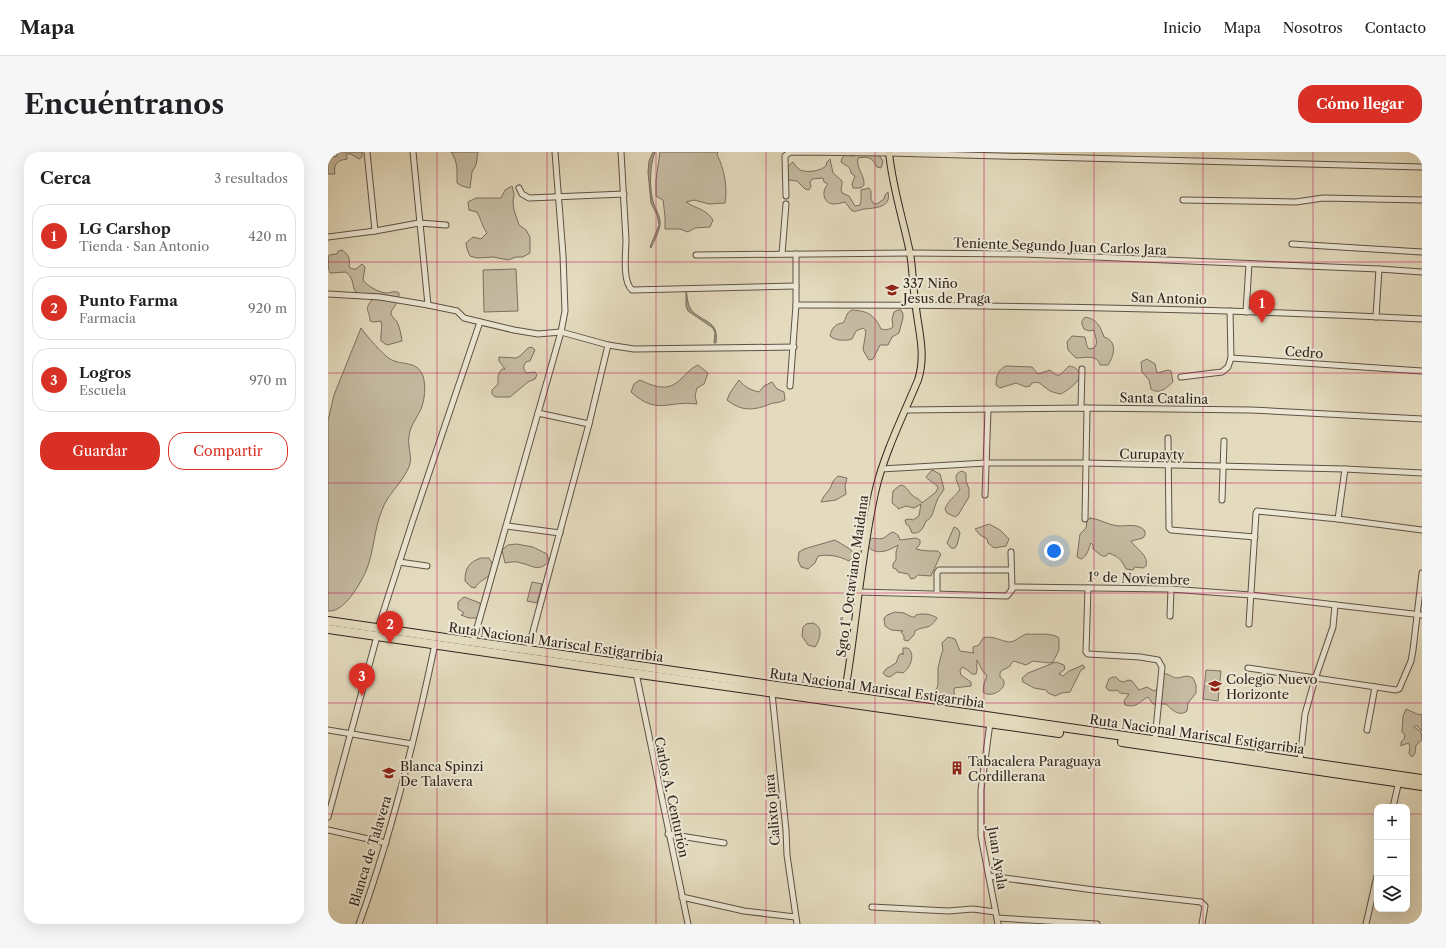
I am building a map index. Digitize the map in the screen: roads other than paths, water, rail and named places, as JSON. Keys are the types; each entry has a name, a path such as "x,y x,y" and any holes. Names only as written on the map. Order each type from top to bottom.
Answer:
{"highway":[{"name":"Ruta Nacional Mariscal Estigarribia","path":"328,621 436,644 772,693 844,699 1155,740 1300,761 1399,779 1422,786"},
{"name":"Ruta Nacional Mariscal Estigarribia","path":"328,629 378,632 473,642 990,723 1399,779 1422,779"}],"main road":[{"name":"Sgto 1° Octaviano Maidana","path":"844,699 868,527 875,493 881,469 922,367 920,336 915,306 910,253 891,174 889,152"}],"street":[{"path":"367,152 375,231"},
{"path":"413,152 428,305"},
{"path":"473,642 561,332 564,311 563,255 555,152"},
{"path":"621,152 626,240 624,251 627,284 632,290 796,286"},
{"path":"786,196 785,156 790,152 889,152 1422,167"},
{"path":"519,188 522,194 529,198 624,194"},
{"path":"1183,200 1296,202 1323,198 1422,200"},
{"path":"782,254 786,204"},
{"path":"328,237 375,231 419,223 446,225"},
{"path":"1292,244 1422,252"},
{"name":"Teniente Segundo Juan Carlos Jara","path":"696,255 910,253 1024,254 1422,272"},
{"path":"790,386 796,305 796,254"},
{"path":"1246,312 1249,264"},
{"path":"1376,317 1379,269"},
{"path":"328,294 380,297 428,305 457,311 464,318 528,334 561,332 608,345 634,349 794,347"},
{"name":"San Antonio","path":"796,305 1111,308 1230,311 1422,319"},
{"path":"1180,377 1222,372 1228,367 1231,358 1230,311"},
{"path":"328,817 398,562 480,322"},
{"path":"528,650 589,424 608,345"},
{"name":"Cedro","path":"1231,358 1422,371"},
{"path":"1081,408 1082,369"},
{"name":"Santa Catalina","path":"906,410 1081,408 1251,410 1422,419"},
{"path":"1085,519 1087,408"},
{"path":"985,494 988,410"},
{"path":"538,413 589,424"},
{"path":"1168,438 1168,526 1171,530 1255,537"},
{"path":"1222,500 1224,441"},
{"name":"Curupayty","path":"881,469 986,463 1086,463 1345,469 1422,473"},
{"path":"1338,519 1345,469"},
{"path":"1250,624 1256,513 1259,511 1338,519 1422,530"},
{"path":"507,526 560,533"},
{"path":"1010,552 1012,589"},
{"path":"398,562 427,566"},
{"path":"937,594 937,573 939,570 1010,570"},
{"path":"1248,668 1314,679 1396,690 1399,689 1410,661 1420,614 1422,573"},
{"name":"1º de Noviembre","path":"859,592 1008,596 1014,587 1171,589 1251,595 1420,614"},
{"path":"1088,588 1086,652 1088,654 1146,658 1158,660 1161,663 1162,667 1155,740"},
{"path":"1170,616 1171,589"},
{"path":"1300,761 1306,714 1314,679 1333,627 1335,605"},
{"name":"Blanca de Talavera","path":"359,924 386,843 436,644"},
{"name":"Carlos A. Centurión","path":"636,673 668,834 688,924"},
{"path":"1367,730 1375,687"},
{"name":"Calixto Jara","path":"772,693 786,830 787,855 797,924"},
{"name":"Juan Ayala","path":"990,723 981,790 981,836 998,924"},
{"path":"328,730 412,744"},
{"path":"1394,804 1399,779"},
{"path":"328,830 386,843"},
{"path":"668,834 724,843"},
{"path":"989,876 1201,902 1205,906 1202,924"},
{"path":"1366,924 1374,889"},
{"path":"682,897 744,911 795,917"},
{"path":"872,907 948,911 973,909 995,912"},
{"path":"997,918 1097,924"}],"place":[{"name":"337 Niño Jesus de Praga","path":"892,290"},
{"name":"LG Carshop","path":"1262,323"},
{"name":"Punto Farma","path":"390,644"},
{"name":"Colegio Nuevo Horizonte","path":"1215,686"},
{"name":"Logros","path":"362,696"},
{"name":"Tabacalera Paraguaya Cordillerana","path":"957,768"},
{"name":"Blanca Spinzi De Talavera","path":"389,773"}]}
